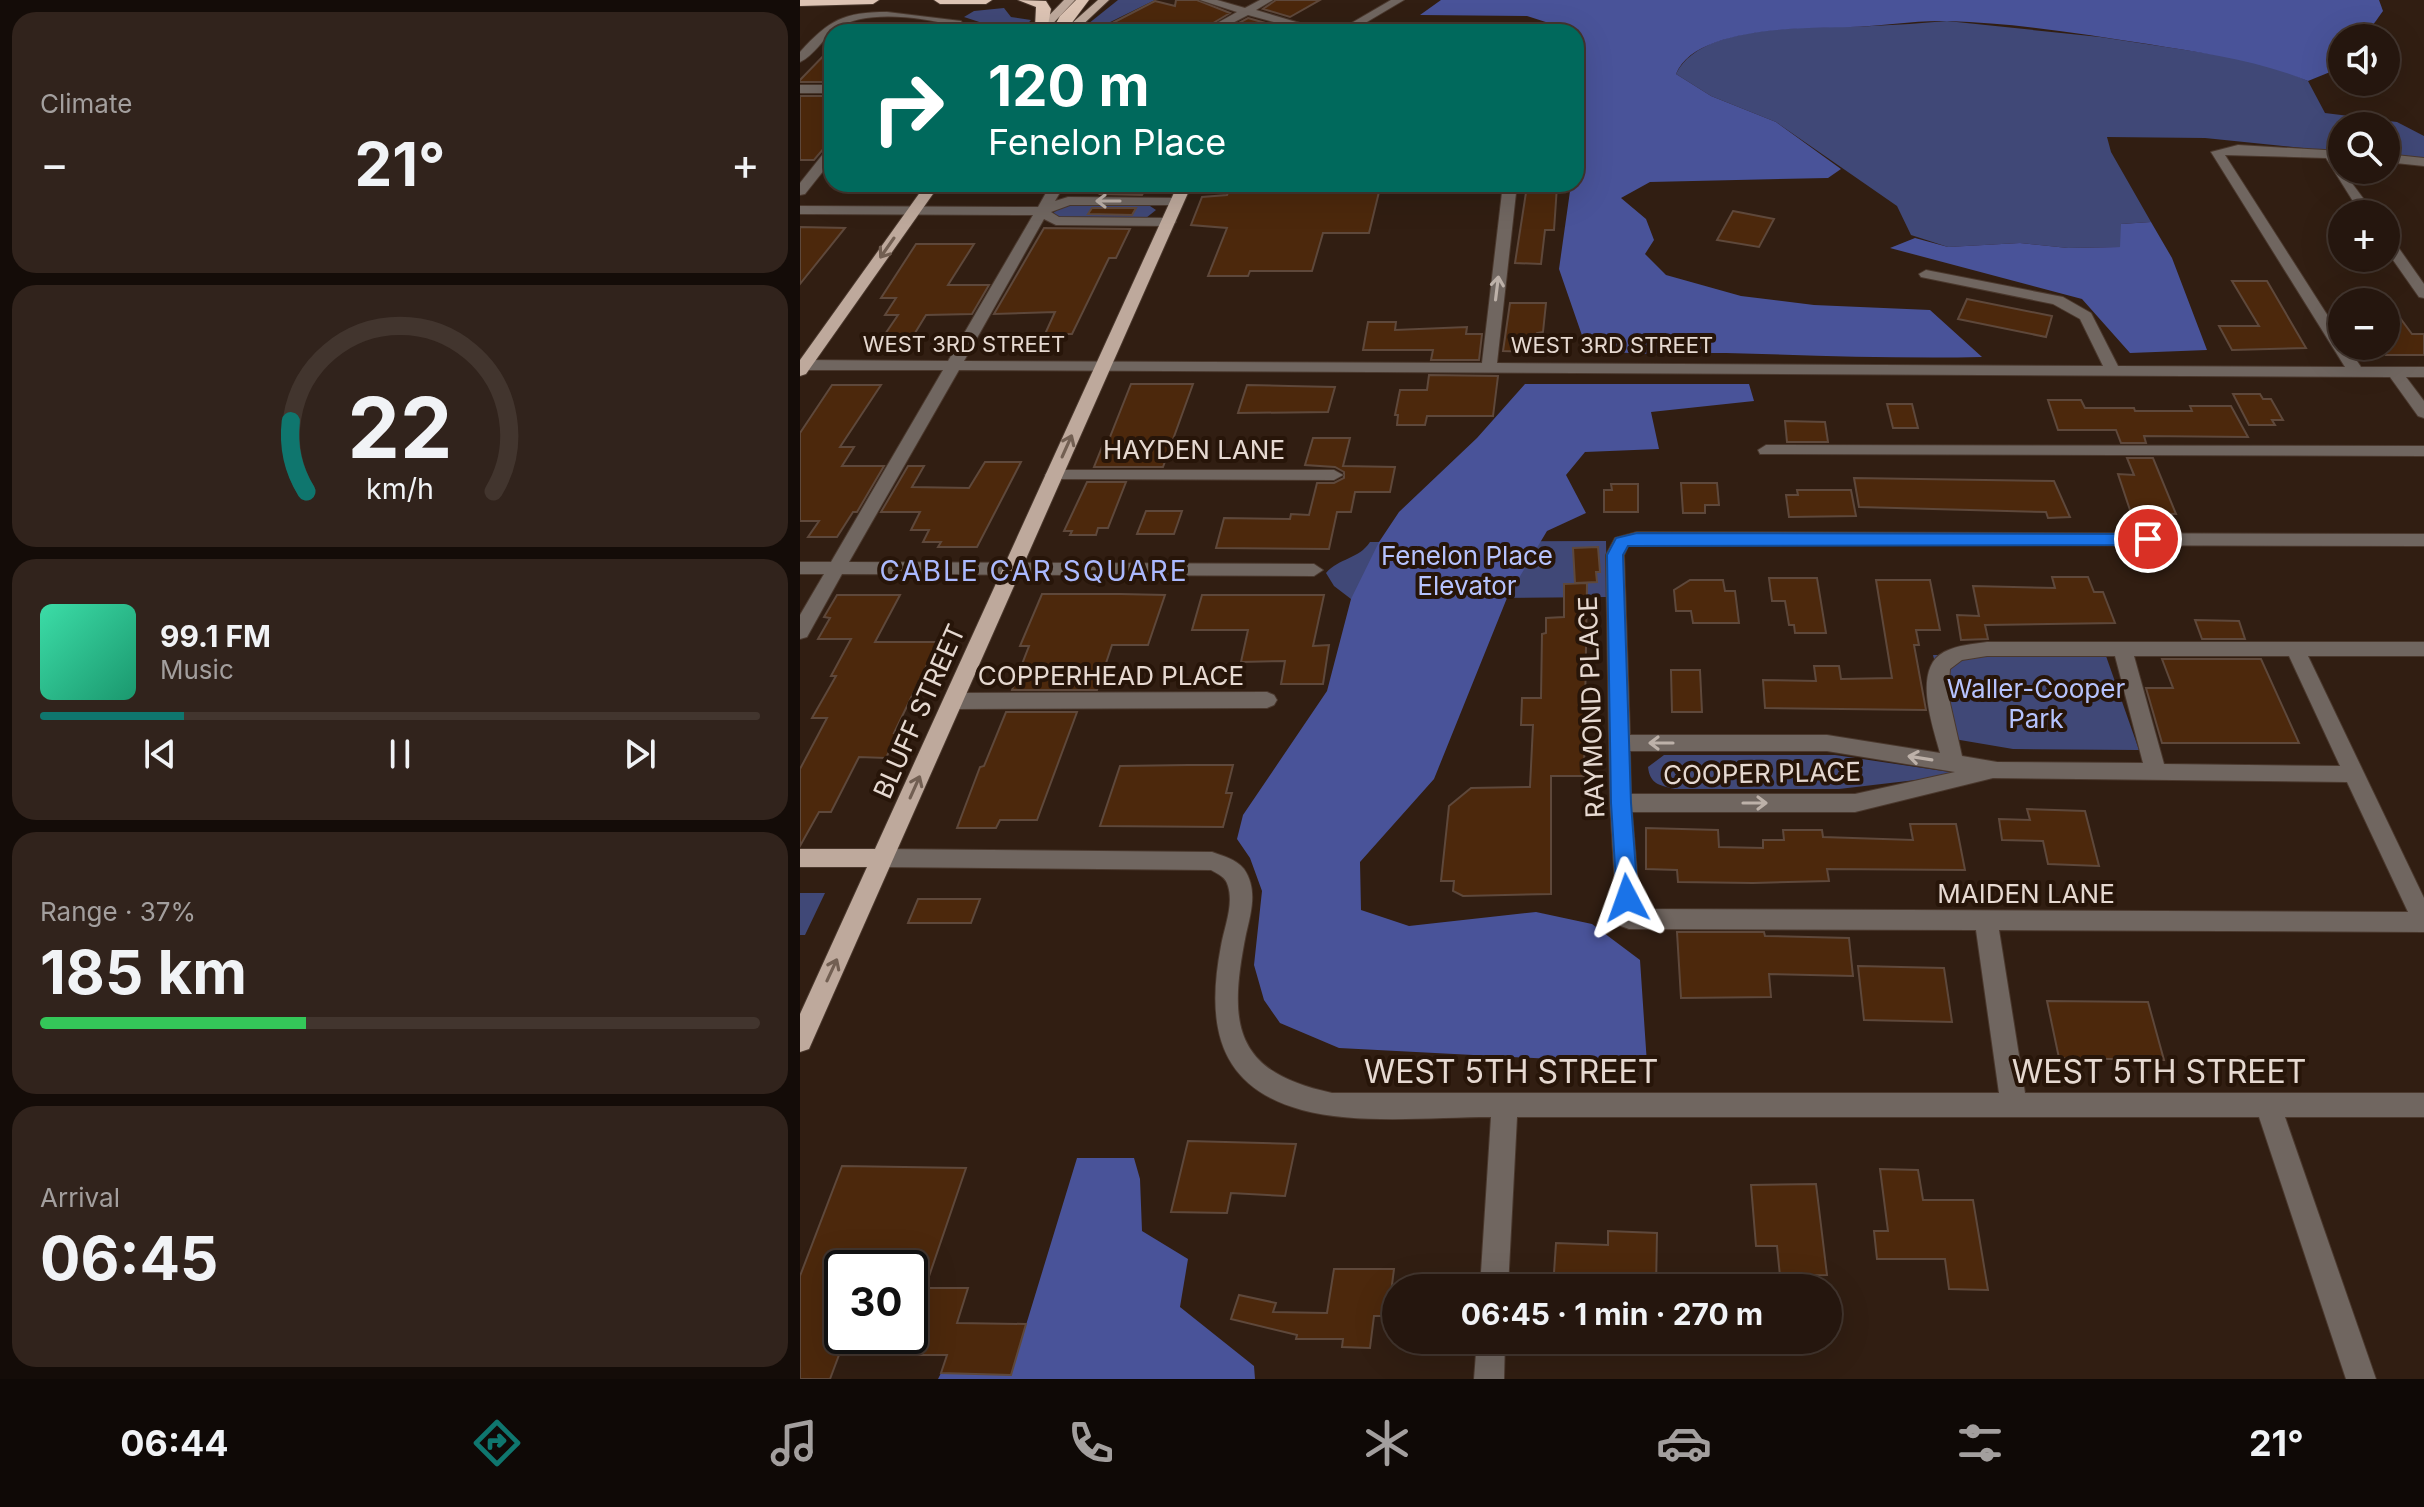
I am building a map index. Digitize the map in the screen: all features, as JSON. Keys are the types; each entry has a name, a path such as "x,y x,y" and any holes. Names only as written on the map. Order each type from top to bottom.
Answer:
{"highway":[{"path":"800,3 873,0"},
{"path":"940,0 986,0"},
{"path":"1024,0 1041,4 1045,9 1042,24"},
{"path":"1062,24 1083,0"}],"main road":[{"path":"1046,24 1070,0"},
{"path":"1077,24 1104,0"},
{"path":"801,367 927,192"},
{"name":"BLUFF STREET","path":"800,1041 1182,192"},
{"name":"WEST 5TH STREET","path":"800,858 883,858"}],"street":[{"path":"1222,24 1268,0"},
{"path":"1356,24 1399,0"},
{"path":"1212,1 1295,24"},
{"path":"838,24 849,17 919,16 957,24"},
{"path":"800,59 824,34"},
{"path":"800,89 824,89"},
{"path":"2328,154 2238,149 2217,152 2356,372"},
{"path":"2400,159 2424,162"},
{"path":"800,191 824,162"},
{"path":"800,632 1053,192"},
{"path":"1489,366 1509,192"},
{"path":"800,210 1041,211 1068,201 1178,201"},
{"path":"1041,211 1056,221 1169,222"},
{"path":"2400,260 2424,294"},
{"path":"1926,274 2058,300 2086,316 2112,369"},
{"name":"WEST 3RD STREET","path":"801,367 1489,366 2424,372"},
{"path":"2395,372 2424,413"},
{"path":"1766,450 2424,451"},
{"name":"HAYDEN LANE","path":"1054,475 1334,475"},
{"name":"RAYMOND PLACE","path":"1629,919 1621,803 1615,555 1621,542 1637,538 2424,540"},
{"path":"800,568 1314,570"},
{"path":"1953,763 1936,684 1938,670 1945,661 1961,652 1987,649 2424,649"},
{"path":"2123,650 2156,772"},
{"path":"2296,651 2424,922"},
{"name":"COPPERHEAD PLACE","path":"954,701 1267,700"},
{"name":"COOPER PLACE","path":"1619,743 1827,743 1997,770 2352,774"},
{"name":"COOPER PLACE","path":"1621,803 1855,803 1997,770"},
{"name":"WEST 5TH STREET","path":"883,858 1212,861 1225,866 1235,875 1241,889 1240,910 1224,988 1225,1018 1232,1042 1243,1063 1276,1088 1332,1105 2424,1105"},
{"name":"MAIDEN LANE","path":"1629,919 2424,922"},
{"path":"1986,921 2014,1105"},
{"path":"1495,1274 1505,1105"},
{"path":"2268,1105 2361,1379"},
{"path":"1489,1379 1490,1354"}],"green space":[{"path":"1118,0 1155,0 1106,24 1088,24"},
{"path":"1441,0 2379,0 2383,11 2373,24 2328,24 2328,73 2308,81 2249,62 2189,51 2049,30 1948,21 1754,33 1728,38 1687,58 1676,74 1711,96 1776,122 1841,169 1828,178 1650,182 1621,198 1646,219 1654,240 1645,254 1666,275 1741,296 1814,305 1930,310 1982,357 1638,353 1586,347 1559,269 1570,192 1584,192 1584,24 1552,24 1527,16 1420,15"},
{"path":"1004,8 1011,17 1031,20 1027,24 985,24 964,17 974,11"},
{"path":"1947,21 2100,37 2276,67 2308,81 2328,113 2328,151 2205,138 2107,137 2111,152 2151,222 2121,224 2121,247 2068,248 2020,243 1948,247 1911,235 1897,206 1776,122 1711,96 1676,74 1690,57 1710,44 1736,36 1794,28"},
{"path":"2400,124 2424,136 2424,161 2400,158"},
{"path":"1147,204 1156,210 1146,218 1058,218 1052,214 1063,205"},
{"path":"2151,222 2172,258 2207,350 2130,353 2082,299 1890,248 1915,238 1948,247 2020,243 2068,248 2120,247 2121,224"},
{"path":"1525,384 1749,384 1754,401 1651,412 1659,449 1585,452 1566,475 1586,513 1547,531 1507,598 1434,779 1360,862 1361,910 1409,926 1536,912 1592,924 1640,960 1647,1064 1339,1048 1280,1023 1264,1000 1254,965 1262,891 1250,858 1237,839 1243,815 1327,691 1351,599 1379,542 1399,512 1477,438"},
{"name":"Fenelon Place Elevator","path":"1606,541 1607,597 1351,599 1334,586 1326,573 1360,552 1370,542"},
{"name":"Waller-Cooper Park","path":"1933,655 2106,656 2139,750 2013,749 1954,739"},
{"path":"1664,755 1835,755 1950,772 1950,776 1839,789 1674,789 1656,783 1649,773 1648,767"},
{"path":"800,893 825,893 805,935 800,935"},
{"path":"1077,1158 1134,1158 1140,1179 1142,1231 1188,1259 1180,1307 1254,1366 1255,1379 938,1379 941,1373 1011,1374"}],"building":[{"path":"1176,0 1197,0 1230,13 1211,24 1110,24 1155,1 1175,6"},
{"path":"1276,0 1320,0 1290,17 1263,9"},
{"path":"1248,18 1269,24 1237,24"},
{"path":"824,55 824,82 800,80"},
{"path":"800,96 824,96 824,148 814,160 800,160"},
{"path":"1101,192 1144,192 1142,195"},
{"path":"1228,192 1379,192 1369,233 1323,233 1312,271 1250,271 1248,276 1208,276 1227,228 1191,225 1202,197 1227,195"},
{"path":"1526,192 1557,192 1554,230 1545,230 1541,264 1515,263"},
{"path":"1092,208 1136,208 1132,215 1088,214"},
{"path":"1733,211 1774,219 1759,247 1717,240"},
{"path":"800,227 845,228 800,284"},
{"path":"1044,228 1130,229 1116,258 1109,258 1072,334 1045,334 1055,312 994,314"},
{"path":"916,244 974,244 948,285 989,285 972,314 926,315 907,346 877,346 898,315 885,315 896,298 881,298"},
{"path":"2232,281 2267,281 2306,348 2232,350 2219,326 2259,326"},
{"path":"1967,299 2052,316 2046,337 1958,319"},
{"path":"1510,303 1546,303 1543,332 1537,333 1535,352 1503,351"},
{"path":"2400,318 2412,334 2424,334 2424,355 2400,355"},
{"path":"1368,322 1396,322 1395,330 1467,327 1466,334 1482,334 1479,360 1431,360 1433,350 1363,350"},
{"path":"1429,375 1498,376 1493,416 1427,416 1425,425 1397,425 1398,415 1395,415 1400,390 1427,390"},
{"path":"1131,384 1193,384 1163,467 1094,467 1104,442 1108,442"},
{"path":"832,385 881,385 840,447 854,447 842,466 884,466 857,512 853,512 837,537 808,537 819,521 800,521 800,433"},
{"path":"1247,385 1335,387 1328,412 1238,413"},
{"path":"2233,394 2260,394 2263,399 2271,399 2283,420 2272,420 2275,425 2249,425"},
{"path":"2048,400 2081,400 2085,408 2134,408 2135,411 2192,411 2190,406 2231,406 2248,437 2144,436 2146,443 2121,443 2116,430 2058,430"},
{"path":"1887,404 1912,404 1918,428 1893,428"},
{"path":"1785,421 1825,422 1828,442 1787,442"},
{"path":"1313,438 1350,438 1343,466 1395,467 1390,492 1355,492 1351,512 1337,512 1329,549 1216,548 1224,518 1290,519 1291,514 1309,515 1317,483 1334,483 1344,478 1344,472 1335,467 1305,465"},
{"path":"2127,458 2153,458 2176,514 2131,513 2118,474 2134,475"},
{"path":"985,462 1021,462 977,547 938,547 941,542 923,542 929,530 911,530 920,512 881,512 908,466 924,466 912,487 969,488"},
{"path":"1854,478 2054,481 2070,517 2048,518 2046,512 1859,507"},
{"path":"1087,482 1126,482 1108,528 1098,528 1096,535 1070,535 1072,531 1064,531"},
{"path":"1681,483 1717,483 1719,505 1705,505 1705,513 1683,513"},
{"path":"1611,484 1638,484 1638,512 1604,512 1604,490 1612,490"},
{"path":"1797,490 1851,490 1856,516 1789,517 1786,495 1798,495"},
{"path":"1146,511 1182,511 1174,534 1137,534"},
{"path":"1598,547 1600,572 1596,572 1597,582 1575,583 1573,548"},
{"path":"2052,577 2088,577 2094,592 2103,592 2115,623 1985,625 1988,639 1961,640 1957,615 1979,616 1973,586 2055,588"},
{"path":"1769,578 1817,578 1826,633 1795,633 1794,625 1789,625 1785,601 1772,601"},
{"path":"1690,580 1723,580 1725,591 1735,591 1739,623 1693,623 1691,611 1676,611 1674,590"},
{"path":"1876,580 1930,580 1940,630 1916,630 1919,645 1914,645 1926,710 1765,708 1763,680 1816,681 1814,666 1839,666 1841,679 1892,678"},
{"path":"1587,583 1584,776 1551,776 1551,894 1463,896 1453,891 1454,881 1441,881 1449,806 1471,788 1530,787 1533,725 1521,725 1522,698 1541,698 1542,634 1546,633 1546,618 1564,617 1564,584"},
{"path":"1042,594 1165,595 1148,645 1112,645 1097,690 1012,690 1029,646 1020,646"},
{"path":"837,595 900,595 875,642 938,642 894,733 898,733 886,758 859,757 831,812 819,812 800,846 800,769 827,718 812,718 836,676 831,676 851,639 818,639 830,618 824,617"},
{"path":"1202,595 1324,595 1313,646 1329,645 1323,684 1281,684 1285,661 1241,662 1248,630 1192,630"},
{"path":"2195,620 2239,621 2245,639 2202,639"},
{"path":"2162,659 2261,659 2299,743 2162,743 2146,688 2173,688"},
{"path":"1671,670 1700,670 1702,712 1672,712"},
{"path":"1006,712 1077,712 1037,820 1000,820 996,828 957,828 980,767 984,766"},
{"path":"1233,765 1226,793 1232,793 1223,827 1100,826 1120,766"},
{"path":"2027,809 2085,811 2099,866 2048,864 2043,841 2002,840 1999,819 2030,820"},
{"path":"1910,824 1956,824 1965,870 1827,869 1829,881 1753,883 1678,882 1677,870 1646,869 1646,828 1718,830 1719,847 1763,848 1763,840 1784,840 1783,830 1822,830 1823,837 1913,840"},
{"path":"918,899 980,899 971,923 908,923"},
{"path":"1677,932 1764,932 1765,936 1849,938 1853,976 1769,974 1771,997 1681,998"},
{"path":"1858,966 1944,968 1952,1022 1864,1020"},
{"path":"2047,1001 2148,1002 2164,1060 2059,1058"},
{"path":"1188,1141 1296,1144 1285,1196 1231,1193 1227,1213 1171,1212"},
{"path":"842,1166 966,1168 928,1279 928,1250 824,1250 824,1354 842,1354 830,1379 800,1379 800,1276"},
{"path":"1880,1169 1918,1170 1923,1200 1973,1200 1988,1290 1949,1289 1945,1259 1877,1259 1874,1231 1888,1231"},
{"path":"1816,1184 1827,1274 1780,1274 1777,1246 1756,1246 1751,1185"},
{"path":"1608,1231 1657,1233 1656,1274 1554,1274 1556,1243 1608,1245"},
{"path":"1334,1269 1394,1269 1393,1274 1382,1274 1382,1316 1374,1316 1370,1348 1342,1347 1343,1339 1296,1339 1297,1335 1231,1319 1239,1295 1276,1303 1273,1312 1327,1313"},
{"path":"928,1288 968,1288 957,1323 1026,1324 1011,1375 941,1373 947,1355 910,1355 928,1354"}],"district":[{"name":"CABLE CAR SQUARE","path":"1034,571"}],"route":[{"path":"1627,898 1621,803 1615,555 1621,542 1637,538 2148,539"}]}
